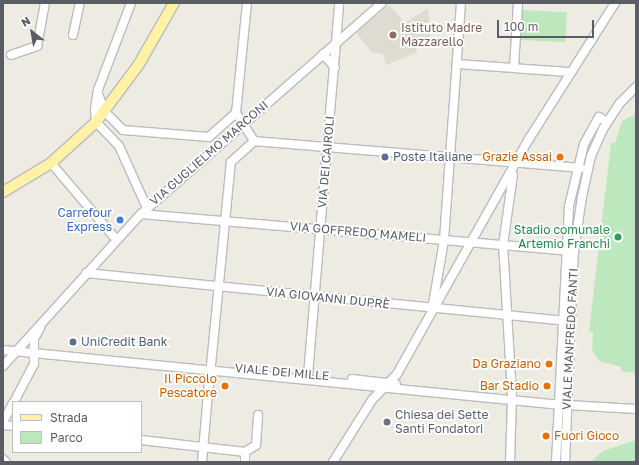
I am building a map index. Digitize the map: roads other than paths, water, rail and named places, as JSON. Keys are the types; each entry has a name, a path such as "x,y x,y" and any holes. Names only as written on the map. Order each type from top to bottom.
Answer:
{"main road":[{"path":"3,192 51,162 96,122 105,112 139,64 174,3"}],"street":[{"path":"11,55 37,46 45,3"},
{"path":"73,35 80,3"},
{"path":"131,3 98,90 96,122 114,140 147,208"},
{"path":"247,3 236,113 241,124 254,141"},
{"name":"VIA DEI CAIROLI","path":"308,375 335,68 339,3"},
{"name":"VIA GUGLIELMO MARCONI","path":"3,366 116,239 147,208 241,124 382,3"},
{"path":"432,308 444,240 461,3"},
{"path":"514,68 518,3"},
{"path":"333,462 368,406 386,386 472,242 569,72 615,3"},
{"path":"338,18 353,28"},
{"path":"323,54 335,68"},
{"path":"457,64 569,72"},
{"name":"VIALE MANFREDO FANTI","path":"565,462 574,251 588,168 607,122 636,87"},
{"path":"98,90 105,112 123,130 209,137 217,145"},
{"path":"209,137 236,113"},
{"path":"556,462 565,251 577,167 584,144 599,117 607,122"},
{"path":"114,140 123,130"},
{"path":"202,462 231,160 254,141 449,156 515,165 588,168"},
{"path":"51,162 116,239"},
{"path":"510,462 512,398 504,245 515,165"},
{"name":"VIA GOFFREDO MAMELI","path":"141,214 574,251"},
{"name":"VIA GIOVANNI DUPRÈ","path":"86,273 508,316 571,321"},
{"name":"VIA GUGLIELMO MARCONI","path":"14,401 34,364 36,335 48,315"},
{"name":"VIALE DEI MILLE","path":"3,345 35,351 211,368 358,385 386,386"},
{"name":"VIALE DEI MILLE","path":"3,350 18,349"},
{"name":"VIALE DEI MILLE","path":"211,368 308,375 386,386 512,398 550,399 559,405 636,409"},
{"path":"358,385 369,397 368,406"},
{"name":"VIA GUGLIELMO MARCONI","path":"3,423 12,405"},
{"path":"142,440 246,452 256,445 258,414"},
{"path":"245,462 246,452"},
{"path":"3,459 6,462"}],"place":[{"name":"Istituto Madre Mazzarello","path":"393,35"},
{"name":"Poste Italiane","path":"385,157"},
{"name":"Grazie Assai","path":"560,157"},
{"name":"Carrefour Express","path":"120,220"},
{"name":"Stadio comunale Artemio Franchi","path":"618,237"},
{"name":"UniCredit Bank","path":"73,342"},
{"name":"Da Graziano","path":"549,364"},
{"name":"Il Piccolo Pescatore","path":"225,386"},
{"name":"Bar Stadio","path":"547,386"},
{"name":"Chiesa dei Sette Santi Fondatori","path":"387,422"},
{"name":"Fuori Gioco","path":"546,436"}]}
